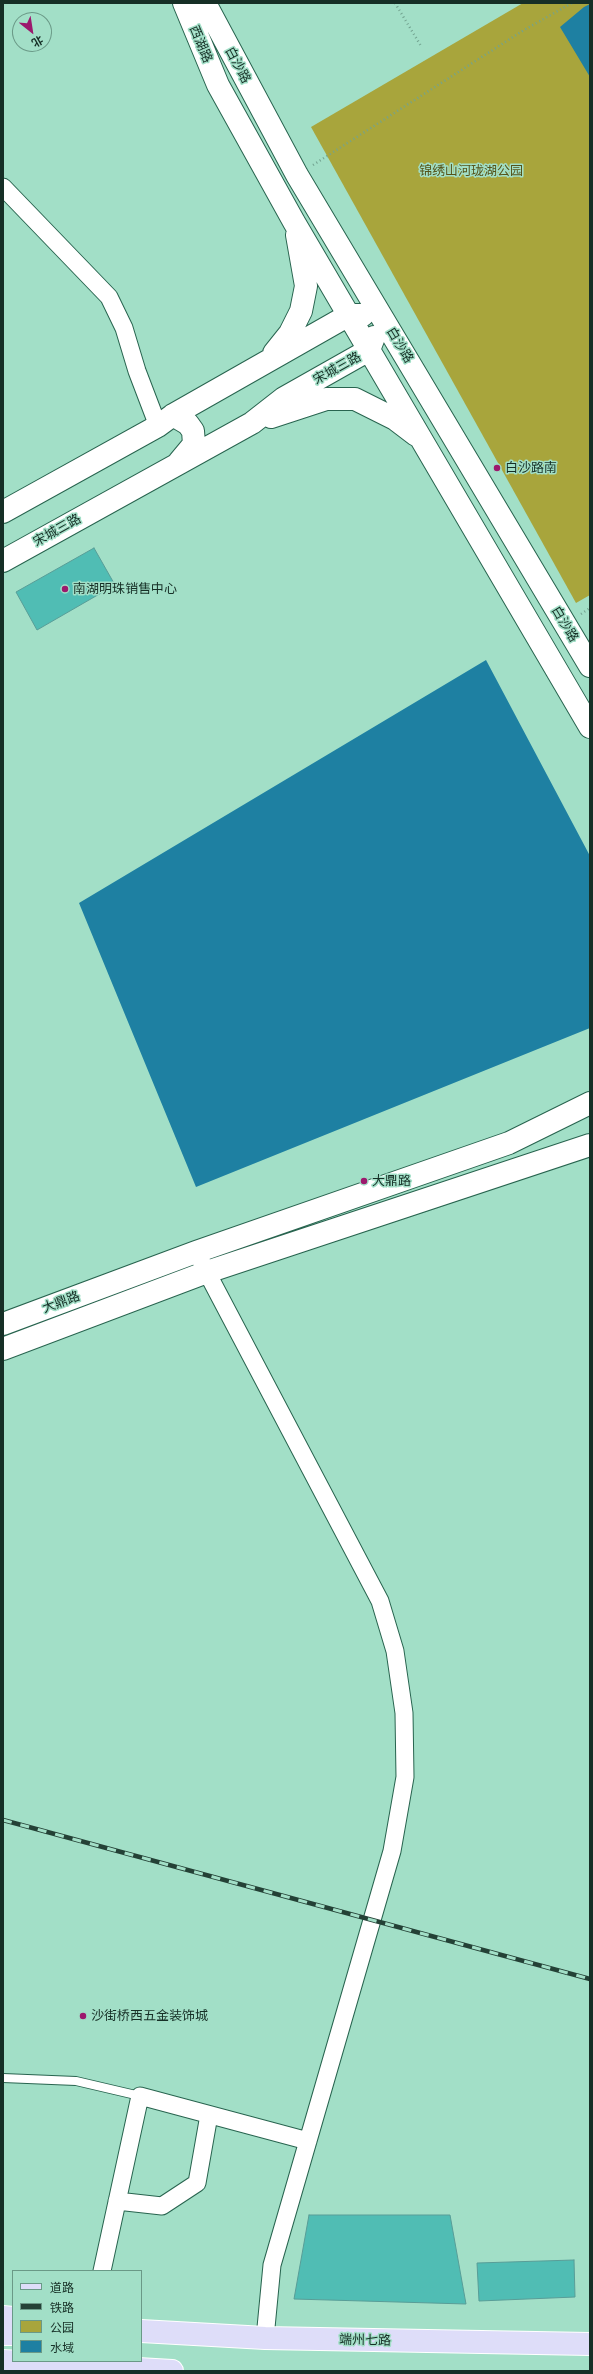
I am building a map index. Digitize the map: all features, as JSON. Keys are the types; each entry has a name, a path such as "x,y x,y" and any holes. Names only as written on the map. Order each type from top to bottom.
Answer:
{"main road":[{"name":"西湖路","path":"184,3 218,85"},
{"name":"西湖路","path":"206,3 215,23"},
{"name":"白沙路","path":"215,23 297,175 382,315 590,666"},
{"name":"白沙路","path":"218,85 294,222 425,442 590,727"},
{"path":"266,362 290,333 301,311 306,286 294,222"},
{"path":"3,512 349,315 382,315"},
{"name":"宋城三路","path":"3,561 252,423 284,398 369,350 382,315"},
{"path":"252,423 326,399 355,399 395,419 425,442"},
{"path":"166,420 188,424 193,431 194,444 179,463"},
{"name":"大鼎路","path":"3,1324 196,1252 509,1143 590,1103"},
{"name":"大鼎路","path":"3,1349 207,1272 590,1145"},
{"name":"端州七路","path":"142,2331 265,2338 590,2344"},
{"path":"14,2362 106,2370 172,2371"}],"street":[{"path":"3,187 109,297 124,328 137,371 166,420"},
{"path":"196,1252 380,1600 395,1651 404,1713 405,1777 392,1851 272,2265 265,2338"},
{"path":"102,2270 140,2096 308,2141"},
{"path":"116,2201 162,2206 197,2183 209,2115"}],"lane":[{"path":"3,2078 76,2081 140,2096"}],"path":[{"path":"395,3 421,46"},
{"path":"297,175 524,30 572,3"}],"green space":[{"name":"锦绣山河珑湖公园","path":"523,3 590,3 590,595 576,603 311,127"}],"water":[{"path":"590,4 590,77 560,27 584,7"},
{"path":"486,660 590,856 590,1028 196,1187 79,903"}],"building":[{"name":"南湖明珠销售中心","path":"94,548 115,585 37,630 16,592"},
{"path":"309,2215 450,2215 466,2304 294,2299"},
{"path":"574,2260 575,2297 479,2301 477,2263"}],"railway":[{"path":"3,1820 590,1979"}],"place":[{"name":"白沙路南","path":"497,468"},
{"name":"南湖明珠销售中心","path":"65,589"},
{"name":"大鼎路","path":"364,1181"},
{"name":"沙街桥西五金装饰城","path":"83,2016"}]}
